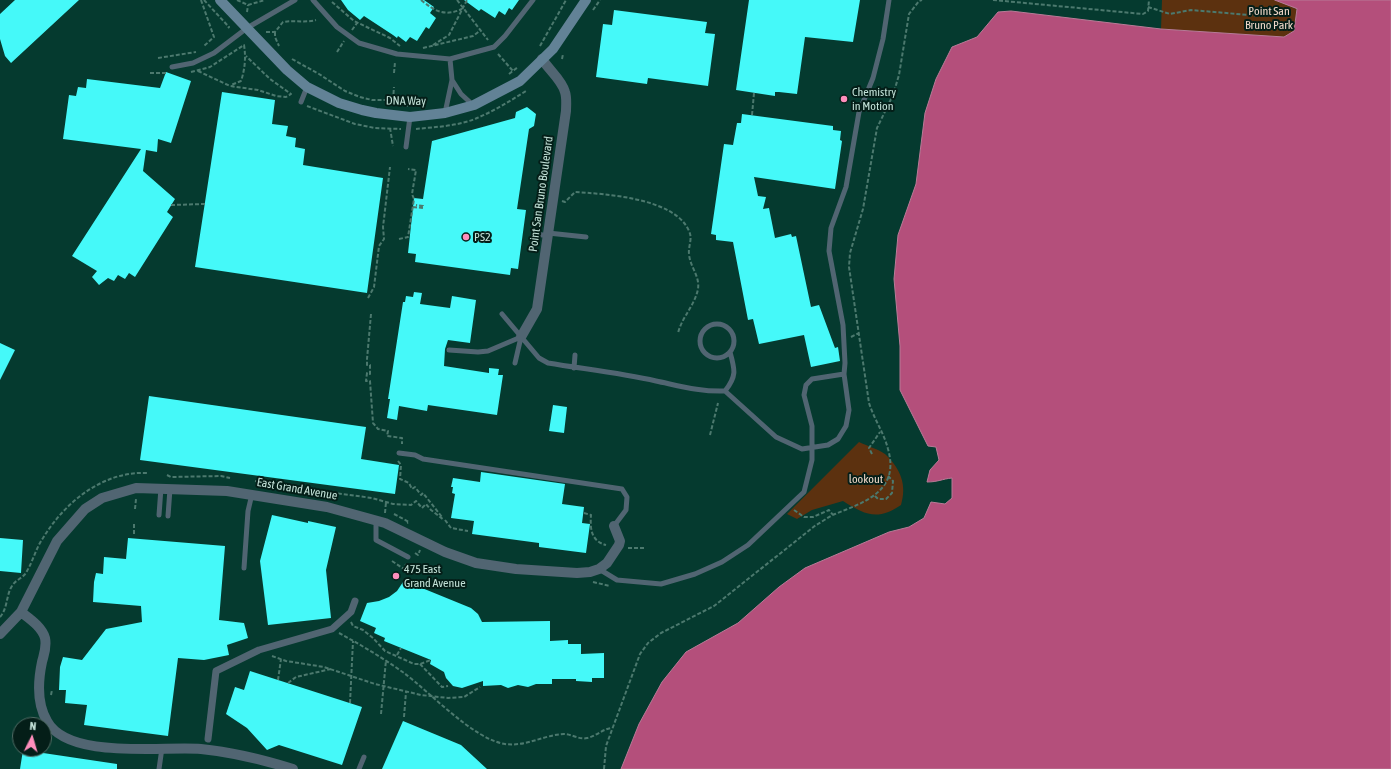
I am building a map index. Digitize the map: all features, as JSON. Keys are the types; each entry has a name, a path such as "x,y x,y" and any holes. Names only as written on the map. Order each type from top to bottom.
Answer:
{"main road":[{"name":"DNA Way","path":"220,0 287,70 308,87 339,103 362,110 376,114 410,117 445,113 474,105 520,81 553,50 586,0"}],"street":[{"name":"Point San Bruno Boulevard","path":"521,336 537,309 566,112 565,92 557,78 549,71 542,59"},
{"name":"East Grand Avenue","path":"0,634 21,612 58,541 84,509 102,498 118,492 136,488 208,490 252,494 327,507 380,519 445,552 476,563 516,569 578,573 590,572 599,569"},
{"path":"599,569 607,562 619,545 620,541 614,526"},
{"path":"208,739 216,670 259,650 332,629 351,612 355,601"},
{"path":"21,612 33,621 44,638 46,649 42,663 39,691 41,710 47,723 56,733 69,741 86,746 104,748 202,749 293,769"}],"lane":[{"path":"172,67 193,63 214,53 247,28 295,0"},
{"path":"313,0 337,27 360,43 397,54 450,58 494,47 506,36 533,0"},
{"path":"502,314 539,358 548,363 656,381 707,392 725,391 776,438 802,448 828,445 838,438 846,426 849,410 844,374 845,363 843,325 829,251 831,228 846,187 859,112 873,78 883,39 889,0"},
{"path":"445,113 452,80 450,58"},
{"path":"452,80 461,94 474,105"},
{"path":"301,102 308,87"},
{"path":"406,147 410,117"},
{"path":"537,234 586,237"},
{"path":"725,391 731,383 735,372 730,352 734,342 731,332 728,328 718,324 713,324 701,334 700,344 704,353 708,356 718,358 730,352"},
{"path":"449,350 478,352 488,351 521,336"},
{"path":"515,363 521,336"},
{"path":"574,368 575,355"},
{"path":"599,569 618,580 661,584 678,580 722,562 748,545 804,492 810,473 812,448 812,426 804,394 806,385 812,379 844,374"},
{"path":"399,455 415,455 423,459 622,489 627,497 626,510 614,526"},
{"path":"159,515 165,488"},
{"path":"165,488 168,516"},
{"path":"244,568 248,511 252,494"},
{"path":"380,519 376,540 408,557"},
{"path":"159,769 162,748"},
{"path":"359,769 364,757"}],"path":[{"path":"201,0 214,37 204,46"},
{"path":"204,0 229,27 228,28"},
{"path":"237,0 248,4 265,0"},
{"path":"421,0 435,11 443,13 453,13 463,8"},
{"path":"457,0 489,42"},
{"path":"468,0 449,35 431,46 473,36 481,30"},
{"path":"544,41 566,0"},
{"path":"604,769 606,746 612,728 640,654 648,643 661,633 714,606 816,525 833,515 857,506 875,496 888,476 890,456 888,448 873,417 869,403 849,266 850,253 863,209 877,128 893,95 899,75 909,14 919,1 922,0"},
{"path":"992,0 1143,14 1146,13 1149,0"},
{"path":"329,9 332,1 358,23 390,38 399,45"},
{"path":"247,12 248,4"},
{"path":"1148,7 1170,14 1191,10 1262,16"},
{"path":"281,49 275,37 276,32 283,22 293,20 308,22 316,20"},
{"path":"352,31 358,23"},
{"path":"266,32 276,32"},
{"path":"337,52 344,41"},
{"path":"230,86 241,81 246,56 244,45 225,58 198,71 230,86 258,90 276,96 286,97 291,94 270,79 246,56"},
{"path":"158,58 196,52"},
{"path":"498,53 513,71"},
{"path":"286,54 345,91 372,100 393,100 408,106 414,106"},
{"path":"394,73 395,62"},
{"path":"393,100 394,86"},
{"path":"752,116 754,93"},
{"path":"307,106 355,124 375,128 401,129"},
{"path":"390,128 393,146"},
{"path":"368,298 374,287 379,246 384,239 383,227 390,167"},
{"path":"399,239 408,237 413,207 412,194 416,170 408,169"},
{"path":"553,200 565,202 576,192 609,196 662,206 678,217 689,230 691,242 689,253 695,270 698,288 693,303 682,319 678,333"},
{"path":"171,205 205,204"},
{"path":"413,207 423,208 423,206 416,205"},
{"path":"371,314 367,359 367,365 370,365 370,374 367,373 366,381 370,382 373,423 378,429 388,431 388,436 402,438 402,444"},
{"path":"710,435 718,403"},
{"path":"872,454 869,448 880,432"},
{"path":"399,455 401,465 400,479 407,482 412,489 415,488 421,495 423,493 444,520"},
{"path":"167,475 171,477 221,476 230,478"},
{"path":"875,496 878,499 886,498 892,493 893,481 888,476"},
{"path":"255,481 318,493 350,495 393,504 412,505 416,501 422,508 426,504 452,528 468,531"},
{"path":"135,509 136,496"},
{"path":"380,519 386,502"},
{"path":"790,506 804,517 813,517 829,510 833,515"},
{"path":"584,513 591,515 590,529 594,538 600,544 609,546"},
{"path":"134,523 134,534"},
{"path":"627,550 628,548 645,548"},
{"path":"418,555 420,550"},
{"path":"392,561 404,569 406,564"},
{"path":"347,616 353,626 363,630 385,651 397,655 414,664 420,664 432,660"},
{"path":"332,629 386,660 418,683 472,729 490,740 504,744 520,744 565,734 586,738 593,736 604,729 612,728"},
{"path":"350,703 353,641"},
{"path":"397,655 402,648"},
{"path":"266,654 281,659 332,669 375,684 406,692 448,698 464,697 480,687"},
{"path":"278,680 281,659"},
{"path":"381,714 386,660"},
{"path":"420,664 442,687 448,686"},
{"path":"288,683 296,677 332,669"},
{"path":"404,718 406,692"}],"green space":[{"name":"Point San Bruno Park","path":"1162,0 1275,0 1297,9 1294,31 1284,37 1161,29"},
{"name":"lookout","path":"859,442 885,454 899,471 903,484 903,498 901,505 885,513 872,514 858,510 843,501 812,510 797,519 787,514"}],"shaded area":[{"path":"1275,0 1391,0 1391,769 621,769 639,724 662,682 686,652 738,623 779,587 805,568 889,532 909,527 924,518 931,502 945,504 952,498 952,478 927,482 930,470 939,460 936,447 928,446 900,390 900,346 894,279 898,235 916,184 925,113 936,79 952,47 977,37 998,12 1011,11 1161,29 1284,37 1294,31 1297,9"}],"building":[{"path":"15,0 79,0 11,63 5,56 0,39 0,14"},
{"path":"341,0 424,0 434,7 430,13 436,18 429,29 426,27 417,41 410,37 406,42 398,36 397,38 364,16 360,20 348,10"},
{"path":"464,0 519,0 512,10 509,8 505,15 499,11 495,18 481,9 479,11"},
{"path":"749,0 860,0 853,42 805,37 797,94 775,92 775,96 736,90"},
{"path":"614,10 707,22 705,33 715,34 708,86 648,78 647,84 596,77 603,24 612,25"},
{"path":"166,72 191,81 171,143 158,139 157,152 146,150 143,171 175,199 167,212 173,217 135,277 129,273 125,279 118,275 114,281 108,278 99,285 92,277 97,271 72,256 141,149 63,139 69,95 76,96 78,87 86,88 87,79 160,88"},
{"path":"222,92 275,100 272,124 288,126 286,136 296,138 295,147 305,149 303,165 383,178 367,293 195,267"},
{"path":"527,107 536,114 534,126 529,129 517,209 526,210 518,269 511,268 510,275 415,262 416,254 408,253 414,198 423,199 432,141 515,118 516,112"},
{"path":"742,114 833,126 833,130 841,131 840,140 842,141 835,189 754,177 758,196 766,197 763,209 769,208 775,238 791,234 792,237 796,236 811,307 819,305 835,348 838,347 840,361 811,367 804,335 759,344 753,319 748,320 733,242 716,240 716,235 711,234 724,144 733,145 737,123 741,123"},
{"path":"414,292 422,293 420,304 450,308 452,296 476,300 470,343 448,340 445,349 444,366 489,373 489,368 499,369 498,375 503,375 497,415 428,405 427,411 399,406 397,420 387,418 390,399 388,399 403,302 405,302 406,296 413,297"},
{"path":"0,343 15,350 0,380"},
{"path":"149,396 366,427 361,459 399,465 395,494 140,460"},
{"path":"553,405 567,407 564,433 549,431"},
{"path":"481,472 565,484 562,504 584,507 582,523 590,524 586,553 539,547 539,543 472,534 474,521 451,518 455,494 452,493 453,487 451,487 453,478 480,482"},
{"path":"272,515 308,523 308,521 336,527 326,570 331,618 268,625 260,561"},
{"path":"0,538 23,540 21,573 0,571"},
{"path":"128,538 225,546 219,620 244,623 248,638 227,645 229,655 204,660 178,658 168,736 84,725 87,705 65,703 66,690 59,690 60,667 63,657 82,660 106,629 142,622 141,606 93,602 96,573 103,574 104,557 126,559"},
{"path":"405,579 423,587 422,588 471,608 478,614 482,622 550,621 550,641 568,640 568,644 581,644 581,654 604,653 604,678 592,678 592,682 576,681 576,679 552,679 552,684 536,684 528,687 518,685 508,688 501,685 483,686 483,681 462,688 453,686 446,678 444,672 430,664 431,660 384,641 385,638 374,633 376,628 360,621 367,603 379,601 389,597 397,591"},
{"path":"250,671 362,707 342,765 279,745 267,750 247,728 226,714 235,687 244,690"},
{"path":"403,721 461,745 487,769 382,769"},
{"path":"52,754 117,764 117,769 20,769 22,757 52,757"}],"place":[{"name":"Chemistry in Motion","path":"844,99"},
{"name":"PS2","path":"466,237"},
{"name":"475 East Grand Avenue","path":"396,576"}]}
